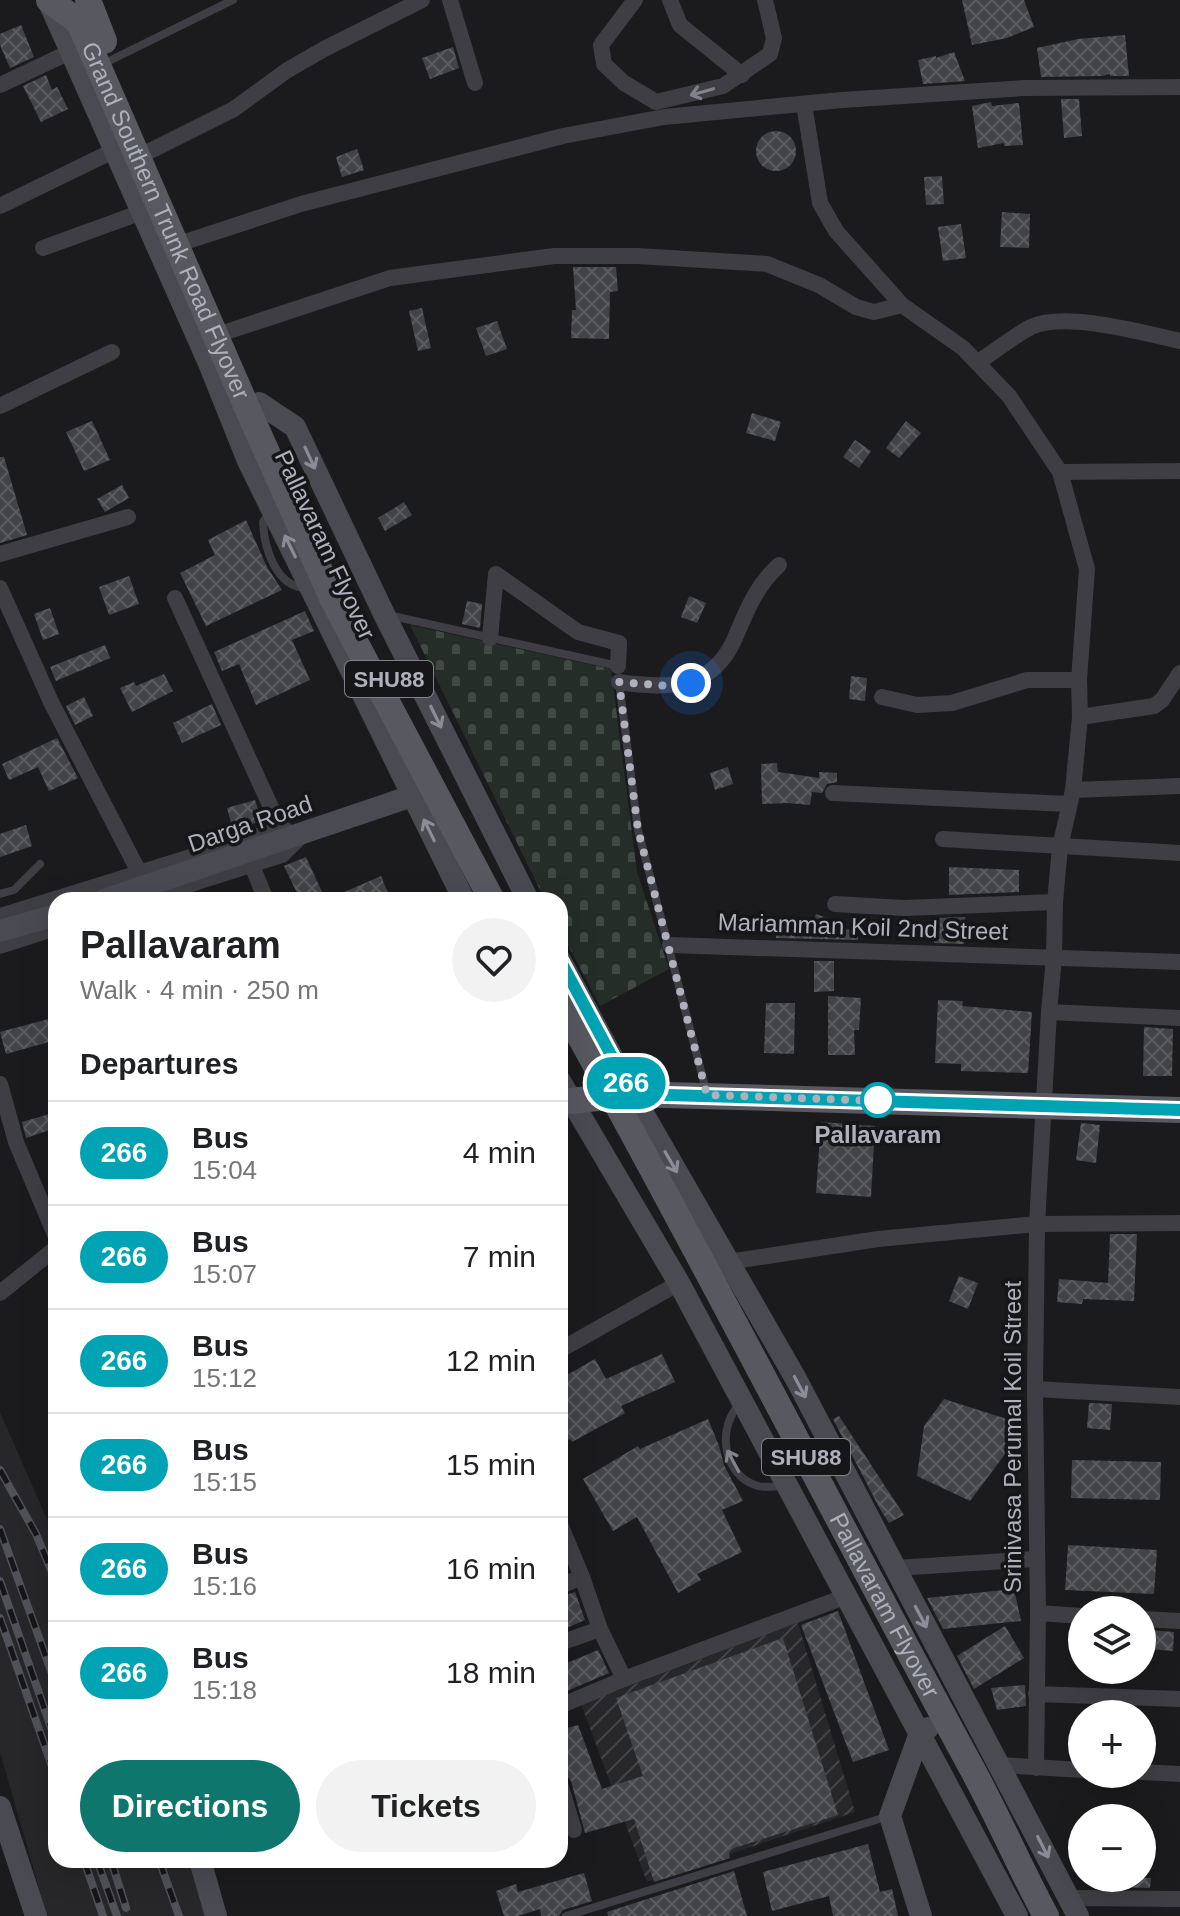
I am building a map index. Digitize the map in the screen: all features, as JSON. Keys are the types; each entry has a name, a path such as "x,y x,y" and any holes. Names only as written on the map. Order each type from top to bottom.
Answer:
{"main road":[{"name":"Grand Southern Trunk Road Flyover","path":"48,0 79,22 253,406"},
{"name":"SHU88","path":"88,0 253,406"},
{"name":"Pallavaram Flyover","path":"253,406 333,600 488,892"},
{"name":"Pallavaram Flyover","path":"275,456 499,892"},
{"name":"Pallavaram Flyover","path":"568,1016 870,1577 927,1690 971,1766 1046,1916"},
{"name":"Pallavaram Flyover","path":"568,1040 1034,1916"},
{"path":"568,1091 1180,1110"}],"street":[{"path":"48,0 208,361 248,461 460,892"},
{"path":"148,152 234,109 286,71 324,49 422,0"},
{"path":"450,0 475,83"},
{"path":"635,0 601,45 604,64 624,83 656,102 723,86 770,54 774,38 765,0"},
{"path":"670,0 680,25 742,75"},
{"path":"0,85 70,52"},
{"path":"188,241 301,204 563,136 664,117 1025,88 1180,87"},
{"name":"Srinivasa Perumal Koil Street","path":"804,104 820,203 836,231 902,305 963,348 1009,396 1060,472 1087,569 1079,680 1080,717 1060,847 1055,902 1037,1224 1036,1768"},
{"path":"0,206 113,151"},
{"path":"43,248 142,212"},
{"path":"223,333 390,278 554,256 638,256 767,264 819,285 856,307 874,312 902,305"},
{"path":"978,362 1033,326 1055,322 1101,324 1180,341"},
{"path":"0,406 112,352"},
{"path":"253,406 295,427 384,614 524,892"},
{"path":"1060,472 1180,471"},
{"path":"0,554 128,517"},
{"path":"490,638 496,574 578,632 619,643 618,674 668,686 691,683 711,671 723,658 734,641 753,596 764,579 779,565"},
{"path":"0,588 51,702 139,872"},
{"path":"175,598 292,832"},
{"path":"1080,717 1154,706 1162,700 1180,673"},
{"path":"882,697 917,705 952,703 1027,680 1079,680"},
{"path":"833,793 1070,797 1180,786"},
{"name":"Darga Road","path":"126,892 292,832 412,796"},
{"path":"76,892 139,872 292,832"},
{"path":"165,892 282,855 292,832"},
{"path":"943,839 1180,853"},
{"path":"251,863 263,892"},
{"path":"0,916 48,901"},
{"path":"835,904 904,908 1055,902"},
{"path":"0,931 48,917"},
{"path":"0,946 48,931"},
{"name":"Mariamman Koil 2nd Street","path":"670,945 1180,962"},
{"path":"568,975 632,1094 796,1379 1074,1907 1180,1899"},
{"path":"1049,1012 1180,1018"},
{"path":"0,1084 16,1142 48,1218"},
{"path":"568,1094 679,1283 1017,1916"},
{"path":"728,1262 852,1242 1037,1224 1180,1223"},
{"path":"0,1293 48,1254"},
{"path":"568,1345 679,1283"},
{"path":"1035,1389 1180,1397"},
{"path":"568,1543 600,1629 624,1679"},
{"path":"895,1568 1036,1559"},
{"path":"568,1583 582,1577"},
{"path":"568,1703 847,1596"},
{"path":"1038,1613 1068,1615"},
{"path":"1156,1620 1180,1621"},
{"path":"568,1640 600,1629"},
{"path":"1036,1694 1180,1699"},
{"path":"921,1916 890,1816 920,1733 968,1707"},
{"path":"1001,1765 1068,1769"},
{"path":"1156,1773 1180,1774"},
{"path":"0,1807 36,1916"},
{"path":"568,1810 574,1830"},
{"path":"202,1868 216,1916"}],"lane":[{"path":"111,60 233,0"},
{"path":"384,614 490,638 618,674 638,830 707,1095"},
{"path":"0,894 14,890 40,864"},
{"path":"14,890 26,908"},
{"path":"743,1402 735,1409 726,1428 725,1443 733,1466 743,1478 758,1486 788,1487"},
{"path":"566,1916 890,1816"}],"shaded area":[{"path":"0,1412 48,1522 48,1868 197,1868 212,1916 47,1916 0,1752"},
{"path":"798,1623 855,1812 647,1882 581,1704"}],"green space":[{"path":"410,625 611,669 637,872 669,969 600,1006 568,945 568,892 541,892"}],"building":[{"path":"962,0 1024,0 1034,27 1007,38 972,45"},
{"path":"21,25 34,57 10,68 0,45 0,34"},
{"path":"1125,35 1129,76 1041,77 1037,48 1078,39"},
{"path":"453,47 459,68 430,79 422,58"},
{"path":"954,52 965,81 923,84 918,60"},
{"path":"46,75 52,90 57,87 68,109 41,122 23,86"},
{"path":"1061,99 1079,99 1082,136 1064,138"},
{"path":"991,102 992,106 1019,103 1023,145 1004,146 1004,143 978,148 972,106"},
{"path":"776,131 790,137 796,151 790,165 776,171 762,165 756,151 762,137"},
{"path":"357,149 364,170 342,177 336,157"},
{"path":"942,176 944,204 926,205 924,177"},
{"path":"1002,212 1030,214 1029,248 1000,247"},
{"path":"961,224 966,258 943,261 938,227"},
{"path":"573,267 616,267 618,291 610,292 609,339 571,338 572,310 576,310"},
{"path":"422,308 431,348 418,351 409,311"},
{"path":"497,321 507,349 486,356 476,328"},
{"path":"752,413 781,422 775,441 746,433"},
{"path":"92,421 110,460 84,471 66,432"},
{"path":"906,421 921,433 899,458 886,448"},
{"path":"855,440 871,451 859,468 843,457"},
{"path":"0,457 4,457 27,535 0,543"},
{"path":"122,485 129,498 105,512 97,499"},
{"path":"404,502 412,515 385,531 378,518"},
{"path":"246,520 267,567 282,590 206,626 180,573 215,555 208,540"},
{"path":"129,576 139,604 109,615 99,587"},
{"path":"689,596 706,603 697,623 681,617"},
{"path":"467,601 482,604 480,628 462,624"},
{"path":"50,608 59,634 43,640 34,614"},
{"path":"305,611 314,631 292,640 310,680 256,705 239,664 222,671 214,652"},
{"path":"105,645 110,658 56,681 50,667"},
{"path":"164,674 173,691 132,712 120,688 134,682 136,686"},
{"path":"851,676 867,678 865,701 849,699"},
{"path":"84,697 93,716 75,725 66,706"},
{"path":"212,704 221,725 182,743 173,723"},
{"path":"57,738 78,778 49,791 38,767 9,780 2,764"},
{"path":"777,763 778,772 819,778 819,772 837,773 837,782 827,784 822,793 812,792 810,805 762,804 761,764"},
{"path":"728,767 733,784 715,790 710,773"},
{"path":"255,800 262,821 233,830 227,808"},
{"path":"26,825 32,846 0,857 0,834"},
{"path":"306,857 322,892 297,892 284,866"},
{"path":"949,867 1019,870 1019,892 949,895"},
{"path":"381,876 388,892 344,892"},
{"path":"816,914 830,919 827,929 858,930 858,940 776,938 778,921 812,927"},
{"path":"965,917 964,944 934,943 935,918"},
{"path":"814,961 834,961 834,991 814,992"},
{"path":"828,996 861,998 859,1030 854,1030 855,1055 828,1055"},
{"path":"938,1000 963,1001 962,1006 1032,1012 1028,1073 961,1071 961,1064 935,1063"},
{"path":"766,1003 795,1003 794,1054 764,1053"},
{"path":"48,1019 48,1042 6,1054 0,1032"},
{"path":"1144,1027 1173,1029 1172,1076 1143,1076"},
{"path":"48,1114 48,1131 26,1138 22,1122"},
{"path":"821,1122 875,1126 871,1197 816,1193"},
{"path":"1081,1123 1100,1125 1096,1163 1076,1160"},
{"path":"1110,1234 1137,1234 1134,1301 1083,1299 1082,1304 1057,1302 1059,1279 1108,1283"},
{"path":"959,1276 978,1283 968,1309 949,1301"},
{"path":"662,1354 675,1382 621,1406 625,1413 572,1442 568,1440 568,1374 595,1359 606,1379"},
{"path":"944,1399 1010,1420 1008,1450 970,1501 917,1476 924,1426"},
{"path":"1089,1403 1112,1404 1110,1430 1087,1428"},
{"path":"839,1416 904,1515 889,1523 833,1419"},
{"path":"708,1419 724,1465 743,1501 722,1510 742,1552 697,1574 701,1580 678,1593 637,1517 613,1531 583,1479 638,1446 640,1449"},
{"path":"1072,1460 1161,1462 1160,1500 1071,1498"},
{"path":"1068,1545 1157,1550 1154,1594 1065,1590"},
{"path":"1014,1589 1021,1621 943,1629 927,1598"},
{"path":"575,1592 585,1620 568,1627 568,1594"},
{"path":"838,1611 889,1750 853,1762 801,1625"},
{"path":"1005,1626 1024,1658 974,1689 957,1656"},
{"path":"1156,1630 1174,1632 1173,1651 1156,1650"},
{"path":"783,1638 838,1815 728,1850 730,1858 654,1882 634,1819 585,1833 568,1777 568,1728 578,1725 602,1789 643,1776 616,1698"},
{"path":"598,1650 609,1673 568,1691 568,1663"},
{"path":"1025,1685 1026,1706 997,1710 991,1688"},
{"path":"868,1844 880,1892 892,1889 898,1916 833,1916 829,1896 772,1911 763,1872"},
{"path":"734,1871 747,1916 608,1916 607,1912"},
{"path":"584,1873 592,1901 563,1910 559,1916 541,1916 540,1909 518,1916 504,1916 496,1891 516,1884 518,1892"}],"railway":[{"path":"0,1470 36,1534 48,1563"},
{"path":"0,1529 48,1663"},
{"path":"0,1581 48,1719"},
{"path":"0,1618 48,1755"},
{"path":"87,1868 103,1916"},
{"path":"100,1868 117,1916"},
{"path":"114,1868 126,1908"},
{"path":"162,1868 179,1916"}],"bus line":[{"name":"266","path":"568,975 632,1094 1180,1110"}],"place":[{"name":"Pallavaram","path":"878,1100"}],"route":[{"path":"691,683 668,686 619,682 638,830 707,1095 881,1101 878,1100"}]}
